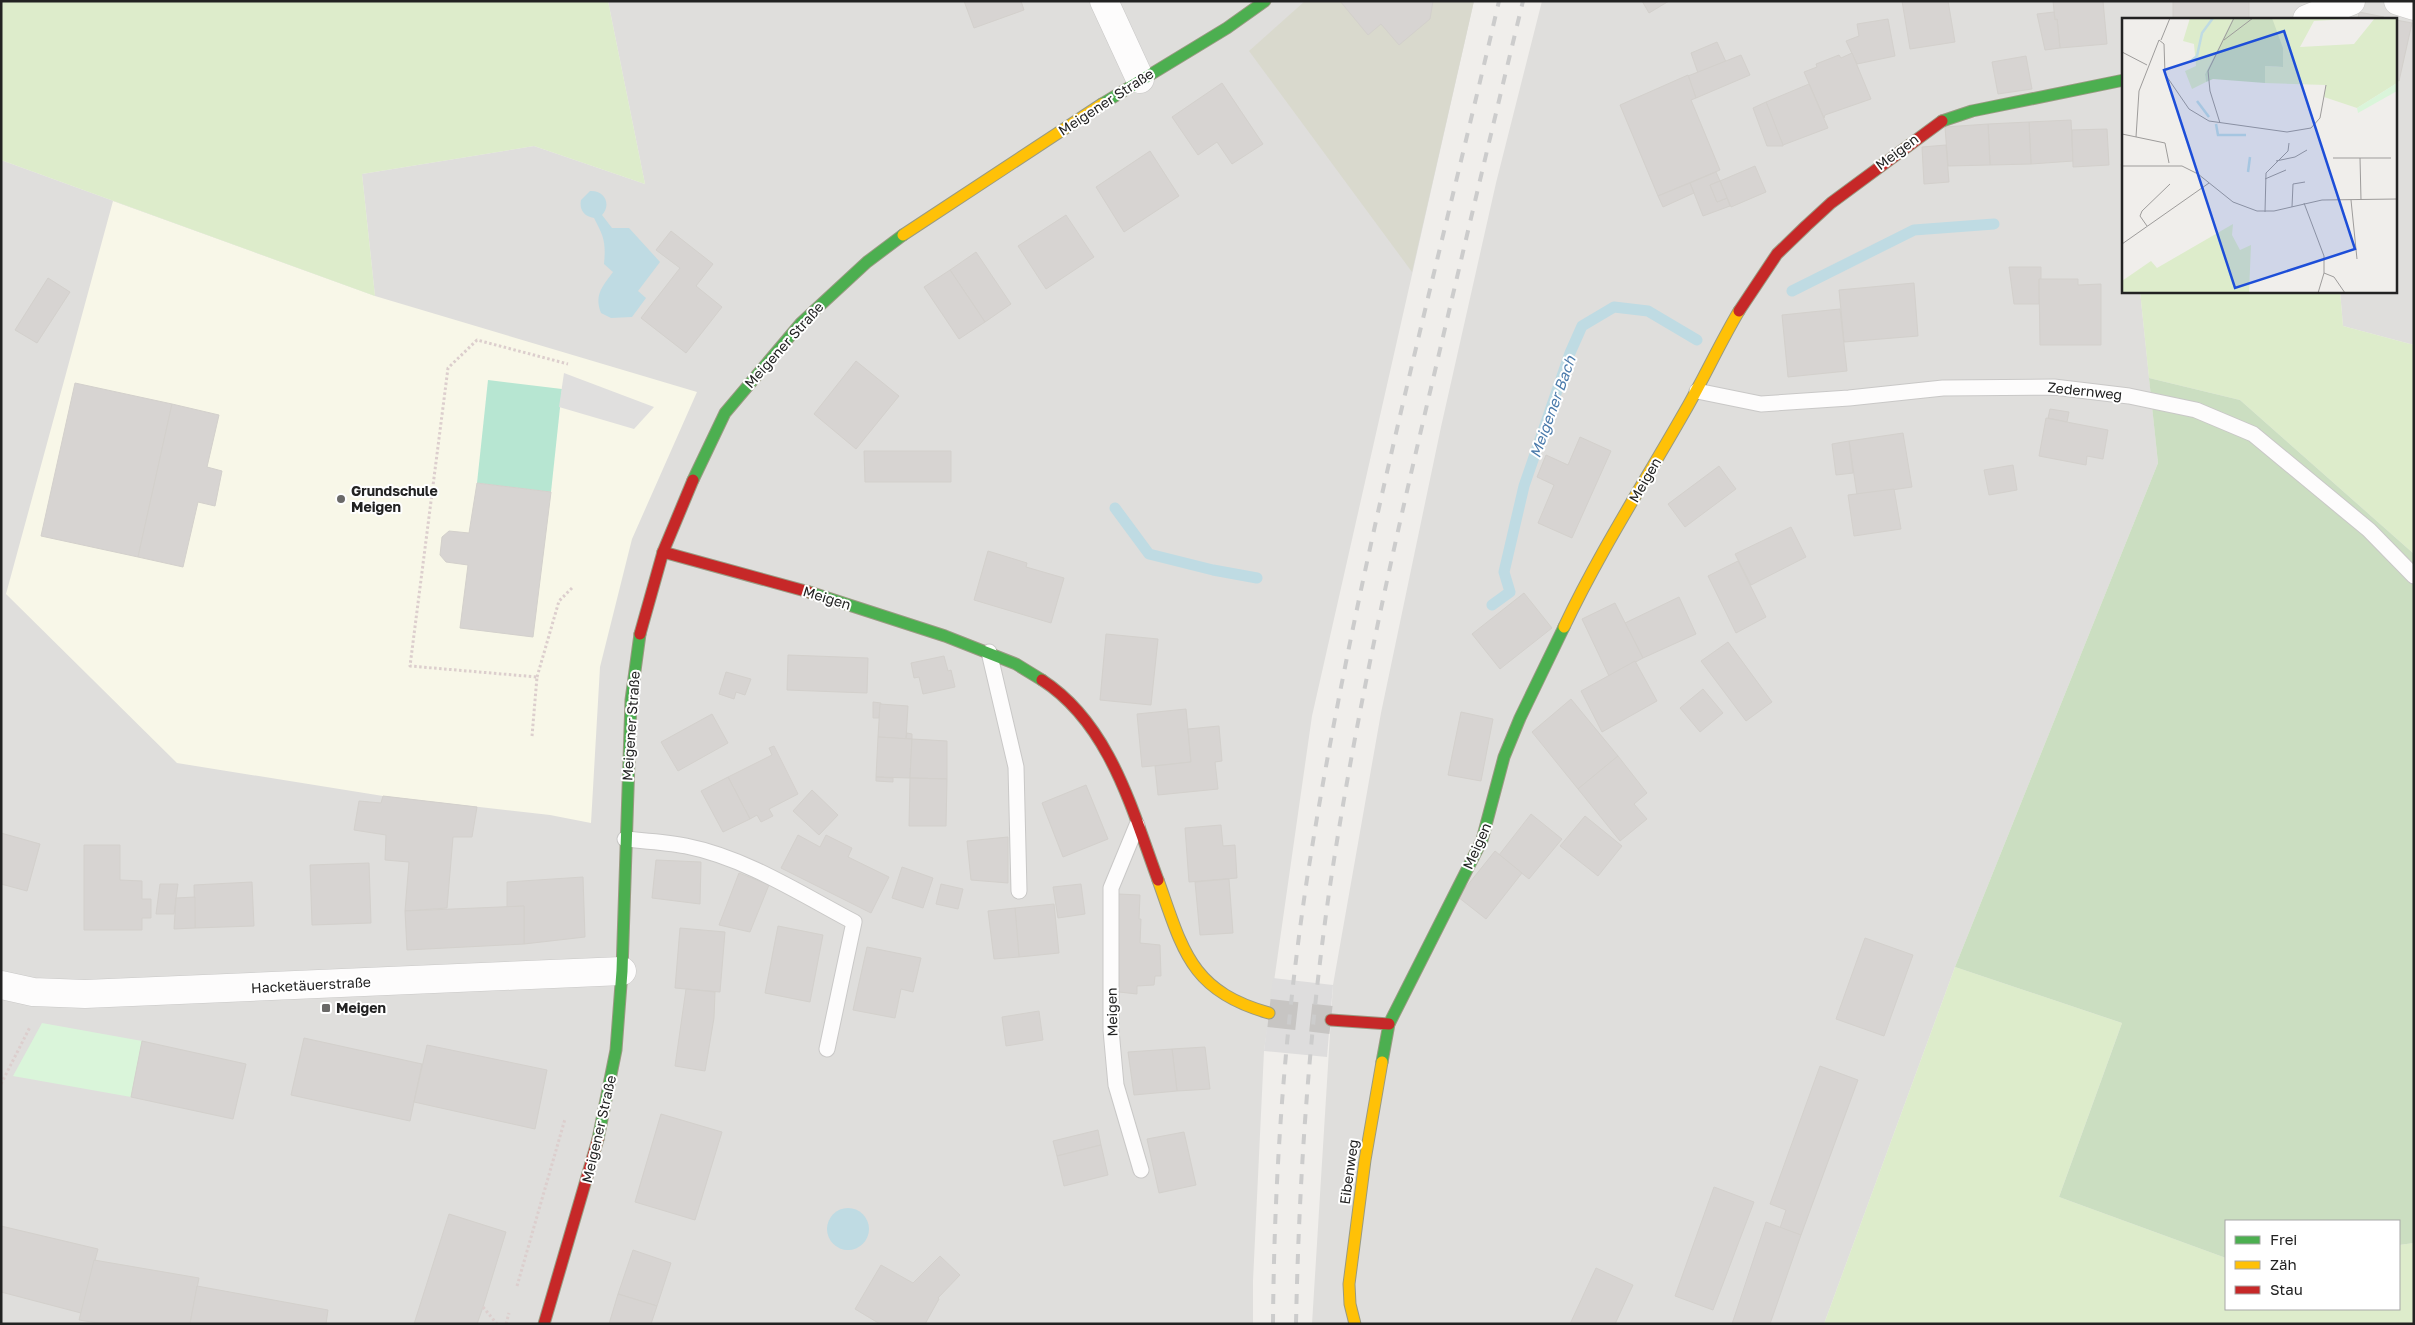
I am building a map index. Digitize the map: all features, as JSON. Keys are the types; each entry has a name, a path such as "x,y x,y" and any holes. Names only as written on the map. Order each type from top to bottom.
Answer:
{"street":[{"path":"1104,1 1111,20 1140,79"},
{"name":"Meigener Straße","path":"544,1324 596,1152 616,1050 622,971 631,700 639,636 663,552 698,468 725,413 801,323 867,262 911,229 1140,79 1227,28 1265,1"},
{"path":"2309,18 2351,1"},
{"path":"2398,1 2414,6"},
{"name":"Meigen","path":"1389,1024 1482,840 1504,757 1520,718 1581,591 1697,391 1724,336 1754,285 1777,254 1831,203 1907,144 1939,122 1972,111 2122,80"},
{"name":"Meigen","path":"663,552 812,593 989,652 1016,664 1045,682 1069,703 1090,727 1110,757 1124,789 1185,954 1198,975 1230,999 1246,1007 1269,1013"},
{"name":"Hacketäuerstraße","path":"1,985 46,992 85,994 622,971"},
{"path":"1331,1020 1389,1024"},
{"name":"Eibenweg","path":"1355,1324 1350,1304 1349,1284 1365,1160 1389,1024"}],"lane":[{"name":"Zedernweg","path":"1697,391 1761,404 1849,398 1943,388 2054,387 2129,396 2196,410 2254,434 2369,530 2414,576"},
{"path":"989,652 1016,767 1019,891"},
{"name":"Meigen","path":"1137,825 1111,888 1111,1020 1116,1085 1141,1170"},
{"path":"625,839 686,846 754,869 854,922 827,1049"}],"path":[{"path":"537,677 410,666 448,368 477,340 568,364"},
{"path":"532,736 537,677 559,601 572,588"},
{"path":"1,1084 46,992"},
{"path":"483,1307 496,1324"}],"shaded area":[{"path":"608,1 1474,1 1312,716 1264,1051 1253,1281 1253,1324 1,1324 1,160 375,296 362,174 534,146 645,184"},
{"path":"1305,1 1474,1 1412,272 1249,51"},
{"path":"1542,1 2414,1 2414,345 2343,326 2340,292 2398,292 2398,18 2122,18 2122,292 2140,292 2158,463 1955,967 1824,1324 1312,1324 1333,985 1381,713 1441,427 1496,183"},
{"name":"Grundschule Meigen","path":"113,201 375,296 697,392 632,539 600,667 591,823 550,815 383,796 177,763 6,594"},
{"path":"564,373 654,407 634,429 559,407"}],"green space":[{"path":"1,1 608,1 645,184 534,146 362,174 375,296 1,160"},
{"path":"2140,292 2340,292 2343,326 2414,345 2414,554 2240,400 2149,378"},
{"path":"2149,378 2240,400 2414,554 2414,1243 2400,1245 2400,1220 2225,1220 2225,1258 2059,1197 2122,1023 1955,967 2158,463"},
{"path":"488,380 562,389 551,492 477,483"},
{"path":"1955,967 2122,1023 2059,1197 2225,1258 2225,1310 2400,1310 2400,1245 2414,1243 2414,1324 1824,1324"},
{"path":"42,1023 142,1041 131,1097 13,1076"}],"water":[{"path":"590,191 595,191 605,198 606,206 602,215 612,228 629,228 660,262 638,291 646,298 632,317 611,318 601,313 599,307 600,291 613,272 604,264 605,250 602,235 594,218 587,216 582,209 581,200"},
{"path":"848,1208 863,1214 869,1229 863,1244 848,1250 833,1244 827,1229 833,1214"}],"pier":[{"path":"1273,978 1333,985 1327,1057 1264,1051"}],"building":[{"path":"964,1 1021,1 1024,10 974,28"},
{"path":"1340,1 1433,1 1430,19 1399,45 1381,24 1368,35"},
{"path":"1642,1 1669,1 1649,13"},
{"path":"1902,1 1948,1 1955,42 1910,49"},
{"path":"2053,1 2103,1 2107,44 2060,48"},
{"path":"2173,1 2249,1 2249,18 2173,18"},
{"path":"2054,12 2055,20 2057,19 2060,48 2045,50 2037,14"},
{"path":"2359,12 2384,18 2358,18"},
{"path":"1888,19 1895,56 1857,64 1846,41 1859,36 1857,24"},
{"path":"2398,20 2412,23 2398,81"},
{"path":"1717,42 1726,62 1698,73 1691,53"},
{"path":"1852,53 1871,99 1825,115 1824,118 1804,72 1817,67 1816,64 1839,55 1841,58"},
{"path":"1741,55 1750,75 1696,98 1688,76"},
{"path":"2026,56 2032,89 1998,94 1992,62"},
{"path":"1688,75 1696,98 1691,100 1720,170 1658,196 1620,105"},
{"path":"1222,83 1263,144 1232,164 1217,142 1198,155 1172,117"},
{"path":"1809,84 1828,128 1783,145 1766,102"},
{"path":"1766,102 1783,146 1767,146 1753,108"},
{"path":"2071,120 2073,161 2031,164 2029,122"},
{"path":"2029,122 2031,164 1990,165 1988,124"},
{"path":"1988,124 1990,165 1948,166 1945,127"},
{"path":"2107,129 2109,165 2073,167 2072,130"},
{"path":"1946,145 1949,182 1924,184 1922,147"},
{"path":"1150,151 1179,196 1124,232 1096,187"},
{"path":"1755,166 1766,192 1731,207 1720,181"},
{"path":"1716,172 1720,181 1710,185 1717,202 1727,198 1730,206 1703,216 1690,183"},
{"path":"1720,181 1727,198 1717,202 1710,185"},
{"path":"1690,183 1694,193 1663,207 1658,196"},
{"path":"1066,215 1094,257 1046,289 1018,246"},
{"path":"671,231 713,264 696,286 722,307 686,353 641,318 680,268 656,250"},
{"path":"976,252 1011,304 985,322 950,270"},
{"path":"2009,267 2041,267 2039,304 2014,304"},
{"path":"950,270 985,322 959,339 924,287"},
{"path":"48,278 70,292 37,343 15,330"},
{"path":"2039,279 2078,279 2078,285 2101,284 2101,345 2040,345"},
{"path":"1914,283 1918,336 1844,342 1839,290"},
{"path":"1840,309 1847,371 1788,377 1782,315"},
{"path":"856,361 899,396 856,449 814,414"},
{"path":"75,383 172,404 138,557 41,536"},
{"path":"172,404 219,415 207,467 222,471 215,506 198,502 183,567 138,557"},
{"path":"2050,409 2069,412 2067,422 2048,418"},
{"path":"2046,418 2108,430 2103,459 2087,456 2086,465 2039,456"},
{"path":"1903,433 1912,487 1857,495 1849,441"},
{"path":"1580,437 1611,451 1572,538 1538,523 1554,485 1537,477 1546,455 1568,465"},
{"path":"1849,441 1853,473 1836,475 1832,444"},
{"path":"864,451 951,451 951,482 865,482"},
{"path":"2013,465 2017,490 1989,495 1984,470"},
{"path":"1719,466 1736,489 1685,527 1668,504"},
{"name":"Grundschule Meigen","path":"477,483 551,492 533,637 460,628 468,565 446,562 440,555 442,537 449,531 469,533"},
{"path":"1894,489 1901,529 1854,536 1848,495"},
{"path":"1791,527 1806,557 1751,585 1735,554"},
{"path":"988,551 1027,563 1026,567 1064,578 1051,623 974,600"},
{"path":"1738,561 1766,617 1736,633 1708,576"},
{"path":"1524,593 1552,628 1500,669 1472,634"},
{"path":"1679,597 1696,634 1643,658 1625,623"},
{"path":"1615,603 1643,658 1609,676 1582,619"},
{"path":"1106,634 1158,639 1151,705 1100,700"},
{"path":"1728,642 1772,702 1746,721 1701,661"},
{"path":"788,655 868,658 867,693 787,690"},
{"path":"944,656 948,671 951,670 955,687 923,694 919,677 914,678 911,663"},
{"path":"1635,661 1657,701 1602,732 1581,691"},
{"path":"726,672 751,679 745,695 736,692 734,699 719,694"},
{"path":"1703,689 1723,713 1700,732 1680,708"},
{"path":"1571,699 1618,756 1578,789 1532,732"},
{"path":"873,702 881,703 879,718 873,718"},
{"path":"880,704 908,706 906,739 878,737"},
{"path":"1186,709 1191,762 1142,767 1137,714"},
{"path":"1461,712 1493,719 1481,781 1448,775"},
{"path":"712,714 728,743 678,771 661,742"},
{"path":"1219,726 1222,761 1215,762 1218,789 1158,795 1155,766 1191,762 1188,729"},
{"path":"907,733 912,734 912,739 906,739"},
{"path":"878,737 912,739 910,778 876,777"},
{"path":"912,739 947,741 947,779 910,778"},
{"path":"774,746 798,794 769,809 773,816 761,822 757,815 750,819 728,777 772,755 769,748"},
{"path":"1618,756 1647,793 1634,804 1647,819 1620,841 1578,789"},
{"path":"728,777 750,819 723,832 701,791"},
{"path":"876,777 893,778 893,782 876,781"},
{"path":"910,778 947,779 946,826 909,826"},
{"path":"1086,785 1108,839 1063,857 1042,803"},
{"path":"812,790 838,815 819,835 793,811"},
{"path":"383,796 477,807 472,837 453,837 447,908 405,911 409,862 385,860 386,835 354,830 359,801 381,803"},
{"path":"1531,814 1562,839 1529,879 1499,855"},
{"path":"1585,816 1622,846 1598,876 1560,846"},
{"path":"1221,825 1223,846 1235,845 1237,878 1189,882 1185,828"},
{"path":"1,833 40,844 27,891 1,884"},
{"path":"798,835 820,847 826,835 852,848 848,857 889,877 871,913 781,868"},
{"path":"1008,837 1008,883 971,880 967,841"},
{"path":"84,845 120,845 120,880 142,881 142,899 151,899 151,918 142,918 142,930 84,930"},
{"path":"1495,851 1522,873 1486,919 1458,897"},
{"path":"656,860 701,862 700,904 652,898"},
{"path":"369,863 371,923 312,925 310,865"},
{"path":"902,867 933,878 923,908 892,898"},
{"path":"739,873 769,885 750,932 719,925"},
{"path":"583,877 585,937 524,944 524,906 507,907 507,882"},
{"path":"1229,879 1233,933 1200,935 1195,882"},
{"path":"252,882 254,926 195,928 194,885"},
{"path":"160,884 178,884 174,914 156,914"},
{"path":"941,884 963,889 958,909 936,904"},
{"path":"1081,884 1085,914 1058,918 1053,887"},
{"path":"1118,894 1140,895 1140,943 1160,945 1161,976 1155,976 1154,985 1137,986 1137,994 1119,992"},
{"path":"195,897 195,928 174,929 176,898"},
{"path":"1054,904 1059,953 1019,957 1015,908"},
{"path":"524,906 524,944 407,950 405,911"},
{"path":"1015,908 1019,957 994,959 988,911"},
{"path":"778,926 823,935 810,1002 765,993"},
{"path":"680,928 725,932 720,992 675,988"},
{"path":"1865,938 1913,955 1884,1036 1836,1019"},
{"path":"867,947 921,958 913,992 901,989 895,1018 853,1010"},
{"path":"686,989 715,992 714,1018 705,1071 675,1066"},
{"path":"1039,1011 1043,1040 1006,1046 1002,1017"},
{"path":"304,1038 422,1064 410,1121 291,1095"},
{"path":"142,1041 246,1064 233,1119 131,1097"},
{"path":"427,1045 547,1070 535,1129 414,1102"},
{"path":"1205,1047 1210,1089 1177,1091 1172,1049"},
{"path":"1172,1049 1177,1091 1134,1095 1128,1052"},
{"path":"1820,1066 1858,1080 1801,1235 1780,1228 1786,1210 1770,1204"},
{"path":"661,1114 722,1132 695,1220 635,1202"},
{"path":"1098,1130 1101,1145 1057,1156 1053,1141"},
{"path":"1184,1132 1196,1185 1159,1193 1147,1139"},
{"path":"1101,1145 1108,1175 1064,1186 1057,1156"},
{"path":"1714,1187 1754,1202 1713,1310 1675,1296"},
{"path":"449,1214 506,1232 483,1307 477,1324 414,1324"},
{"path":"1766,1222 1801,1235 1770,1324 1732,1324"},
{"path":"1,1226 98,1249 81,1313 1,1292"},
{"path":"633,1250 671,1263 657,1306 618,1294"},
{"path":"940,1256 960,1275 938,1298 925,1324 880,1324 855,1309 881,1265 913,1283"},
{"path":"94,1260 199,1278 190,1324 104,1324 79,1320"},
{"path":"1596,1268 1633,1285 1615,1324 1570,1324"},
{"path":"197,1286 328,1310 326,1324 190,1324"},
{"path":"618,1294 657,1306 651,1324 609,1324"}],"waterway":[{"name":"Meigener Bach","path":"1792,291 1914,230 1994,224"},
{"name":"Meigener Bach","path":"1492,605 1510,592 1504,572 1524,486 1570,353 1582,326 1614,307 1648,311 1697,340"},
{"name":"Meigener Bach","path":"1115,508 1149,554 1213,570 1257,578"}],"tunnel":[{"path":"1269,1013 1331,1020"}],"railway":[{"path":"1273,1324 1278,1156 1282,1101 1299,934 1307,879 1326,768 1370,548 1499,1"},
{"path":"1296,1324 1306,1104 1316,995 1339,826 1373,646 1399,528 1523,1"}],"traffic: fast":[{"path":"1102,104 1227,28 1265,1"},
{"path":"1942,121 1972,111 2122,80"},
{"path":"693,480 725,413 801,323 867,262 903,235"},
{"path":"809,592 945,636 1016,664 1042,680"},
{"path":"1382,1062 1389,1024 1482,840 1504,757 1520,718 1564,627"},
{"path":"598,1139 616,1050 622,971 631,700 640,634"}],"traffic: slow":[{"path":"903,235 1102,104"},
{"path":"1564,627 1607,545 1685,411 1739,311"},
{"path":"1158,880 1183,947 1193,964 1206,980 1222,993 1243,1004 1269,1013"},
{"path":"1355,1324 1350,1304 1349,1284 1365,1160 1382,1062"}],"traffic: jam":[{"path":"1739,311 1777,254 1806,226 1831,203 1942,121"},
{"path":"640,634 663,552 693,480"},
{"path":"663,552 809,592"},
{"path":"1042,680 1065,698 1085,720 1102,744 1128,798 1158,880"},
{"path":"1331,1020 1389,1024"},
{"path":"544,1324 598,1139"}],"place":[{"name":"Grundschule Meigen","path":"341,499"},
{"name":"Meigen","path":"326,1008"}]}
